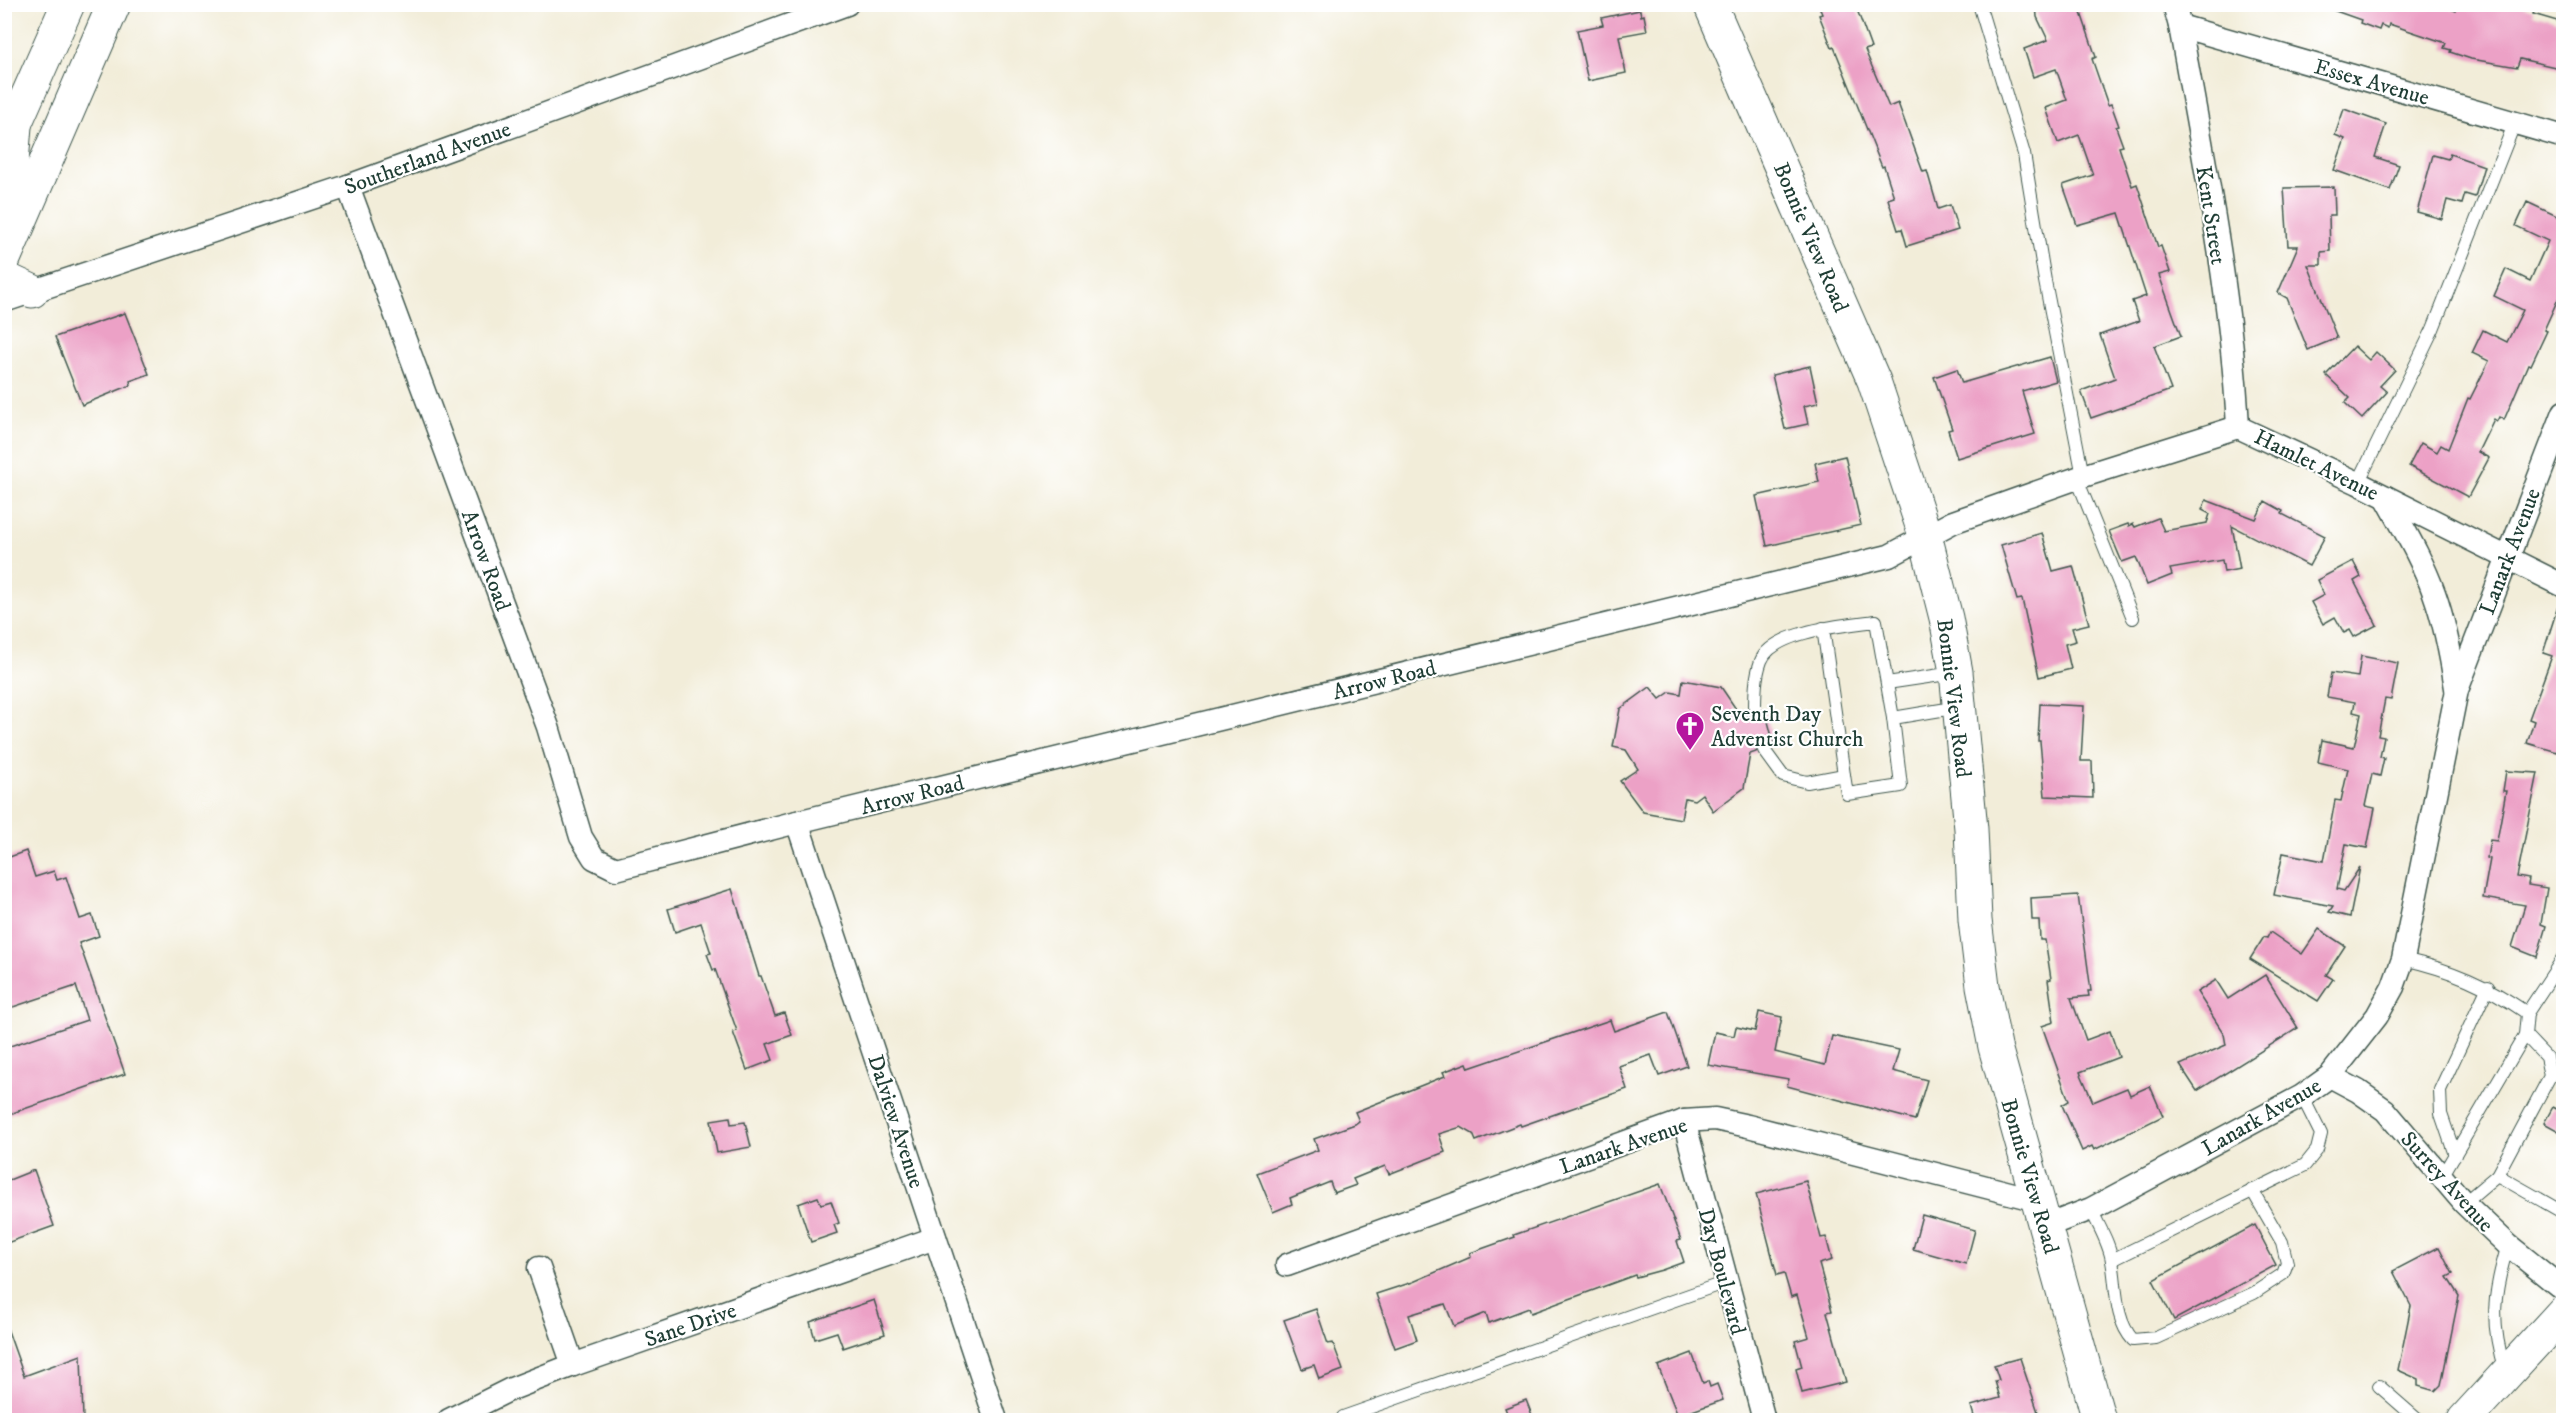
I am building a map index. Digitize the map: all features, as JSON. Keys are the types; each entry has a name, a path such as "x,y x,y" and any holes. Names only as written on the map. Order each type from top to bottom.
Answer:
{"street":[{"path":"4,192 11,175 10,137 68,4"},
{"path":"4,259 114,4"},
{"name":"Southerland Avenue","path":"14,290 348,186 848,4"},
{"name":"Bonnie View Road","path":"1710,4 1874,381 1925,535 1946,618 1956,672 1971,829 1974,920 1983,986 1995,1047 2099,1420"},
{"name":"Essex Avenue","path":"2177,15 2564,137"},
{"name":"Kent Street","path":"2177,15 2212,206 2235,369 2238,427"},
{"name":"Arrow Road","path":"348,186 541,706 581,837 594,858 616,869 797,822 1889,556 1925,535"},
{"name":"Lanark Avenue","path":"1287,1265 1684,1121 1715,1119 1749,1126 2042,1213 2091,1209 2302,1096 2330,1076 2377,1016 2393,987 2403,959 2457,690 2564,412"},
{"name":"Hamlet Avenue","path":"1925,535 1953,522 2080,477 2238,427 2358,483 2564,586"},
{"name":"Lanark Avenue","path":"2386,497 2416,552 2434,593 2451,655 2457,690"},
{"name":"Dalview Avenue","path":"797,822 996,1420"},
{"name":"Surrey Avenue","path":"2330,1076 2358,1091 2385,1110 2464,1203 2508,1245 2564,1290"},
{"name":"Day Boulevard","path":"1684,1121 1764,1420"},
{"name":"Sane Drive","path":"449,1420 509,1390 573,1365 935,1238"},
{"path":"539,1268 573,1365"},
{"path":"2464,1420 2564,1311"}],"lane":[{"path":"1979,4 2024,154 2080,477 2133,618"},
{"path":"2358,483 2433,328 2515,122"},
{"path":"1755,712 1755,692 1761,659 1776,643 1823,628 1876,621 1893,718 1901,786 1847,794 1823,628"},
{"path":"1887,683 1956,672"},
{"path":"1893,718 1960,707"},
{"path":"1764,750 1783,776 1807,782 1844,775"},
{"path":"2441,1178 2525,1035 2528,1012 2564,957"},
{"path":"2403,959 2441,967 2488,987 2528,1012"},
{"path":"2456,1155 2441,1114 2440,1090 2488,987"},
{"path":"2464,1203 2497,1175 2550,1076 2546,1057 2525,1035"},
{"path":"2112,1260 2305,1165 2316,1150 2320,1134 2302,1096"},
{"path":"2497,1175 2564,1213"},
{"path":"2091,1209 2112,1260 2112,1277 2125,1331 2133,1340 2156,1338 2254,1293 2283,1274 2287,1263 2282,1242 2252,1190"},
{"path":"2506,1372 2497,1343 2494,1323 2498,1278 2508,1245"},
{"path":"1343,1416 1726,1282"},
{"path":"2379,1386 2418,1420"}],"building":[{"path":"1818,4 1855,4 1871,48 1865,50 1889,107 1898,103 1923,172 1927,171 1938,209 1950,205 1958,230 1907,246 1902,229 1898,230 1888,199 1894,197 1884,166 1882,167 1834,47 1832,48 1819,15 1822,14"},
{"path":"2036,4 2078,4 2096,57 2092,59 2108,105 2111,104 2119,126 2116,127 2123,146 2119,147 2132,186 2137,184 2158,247 2161,246 2170,272 2159,275 2181,336 2154,346 2171,390 2091,418 2081,391 2115,378 2100,335 2139,321 2132,301 2146,296 2119,213 2077,225 2063,185 2093,175 2079,135 2058,143 2046,108 2067,100 2056,69 2033,77 2024,49 2048,40 2037,17"},
{"path":"2324,4 2437,4 2456,11 2458,4 2510,4 2564,23 2564,69 2520,59 2517,67 2471,59 2450,52 2451,50 2444,48 2446,43 2389,24 2388,28 2381,25 2379,30 2360,23 2361,20 2324,7"},
{"path":"1640,10 1641,16 1644,15 1647,31 1619,36 1626,73 1588,81 1577,30 1603,25 1601,18"},
{"path":"2344,109 2386,124 2375,157 2399,165 2390,190 2334,170 2345,139 2335,135"},
{"path":"2450,154 2484,166 2475,197 2465,194 2462,204 2447,200 2442,219 2417,212 2433,155 2448,159"},
{"path":"2334,187 2335,215 2329,215 2330,251 2321,252 2321,265 2308,265 2337,338 2308,350 2287,298 2278,293 2298,246 2288,246 2284,188"},
{"path":"2527,202 2559,217 2564,208 2564,302 2558,299 2544,330 2547,331 2531,365 2528,364 2504,420 2499,417 2497,421 2494,419 2478,452 2489,458 2468,497 2409,466 2421,443 2437,452 2441,445 2448,449 2468,398 2470,399 2489,361 2472,353 2483,330 2507,342 2523,310 2494,296 2506,269 2530,281 2548,241 2516,226"},
{"path":"125,313 149,374 130,381 131,385 82,405 55,337"},
{"path":"2354,346 2369,360 2376,352 2395,370 2380,386 2387,392 2362,419 2345,403 2350,398 2326,375"},
{"path":"2050,357 2056,381 2022,391 2035,434 1957,458 1948,430 1952,429 1934,377 1957,369 1962,383"},
{"path":"1810,366 1818,403 1804,406 1808,424 1785,429 1772,375"},
{"path":"1845,456 1861,525 1767,546 1756,496 1819,482 1815,463"},
{"path":"2206,500 2256,519 2265,501 2283,511 2282,514 2325,536 2309,566 2232,526 2240,569 2224,572 2222,560 2170,569 2172,575 2147,585 2136,557 2122,562 2109,531 2128,524 2129,526 2133,524 2135,527 2158,518 2164,531 2207,523 2210,514 2202,510"},
{"path":"2042,533 2053,571 2073,566 2089,624 2072,628 2076,641 2065,644 2071,669 2039,677 2022,599 2017,600 2001,545"},
{"path":"2353,561 2361,577 2354,581 2377,625 2354,637 2350,630 2344,633 2335,617 2323,624 2311,602 2324,595 2317,580"},
{"path":"2560,600 2564,601 2564,754 2527,743 2534,721 2529,719 2552,656 2543,653"},
{"path":"2361,656 2398,663 2391,700 2385,699 2378,736 2384,737 2380,757 2384,758 2380,776 2372,774 2365,806 2375,808 2367,848 2346,844 2337,889 2344,891 2360,867 2350,917 2329,912 2333,906 2274,895 2283,853 2324,861 2335,800 2341,801 2348,769 2318,762 2322,740 2354,747 2361,714 2353,712 2355,702 2327,697 2331,673 2358,677"},
{"path":"1683,680 1721,687 1740,715 1747,714 1750,719 1756,720 1762,717 1765,710 1775,748 1767,742 1759,744 1756,752 1750,754 1744,788 1713,811 1702,794 1694,800 1685,798 1681,819 1643,812 1620,781 1638,769 1626,750 1613,747 1620,709 1650,687 1660,699 1670,692 1681,694"},
{"path":"2040,704 2084,706 2081,761 2092,761 2093,798 2045,796 2040,741 2038,741"},
{"path":"2506,771 2538,773 2517,877 2529,879 2528,885 2547,888 2541,924 2546,926 2537,957 2512,947 2525,905 2483,898 2490,859 2487,858 2490,840 2497,841 2506,791 2503,791"},
{"path":"26,851 35,877 54,871 57,880 66,877 80,919 92,915 99,936 79,943 125,1074 4,1116 4,1048 87,1020 76,986 4,1010 4,859"},
{"path":"732,889 759,976 761,976 775,1016 784,1013 792,1035 767,1044 773,1060 747,1070 733,1032 737,1031 715,969 713,970 707,954 711,953 701,923 675,932 668,909"},
{"path":"2078,895 2091,991 2088,991 2089,996 2071,998 2086,1040 2110,1031 2119,1057 2080,1072 2093,1102 2127,1088 2130,1095 2150,1086 2163,1116 2094,1150 2092,1146 2082,1151 2062,1105 2069,1101 2042,1026 2054,1022 2048,980 2051,979 2045,940 2040,940 2039,920 2032,920 2031,898"},
{"path":"2319,929 2345,946 2326,975 2333,979 2318,1001 2250,959 2264,937 2267,938 2270,932 2302,954"},
{"path":"2265,975 2298,1028 2197,1091 2180,1065 2226,1045 2224,1034 2197,992 2216,980 2228,999"},
{"path":"1668,1012 1687,1066 1659,1076 1651,1055 1619,1066 1627,1089 1476,1141 1473,1134 1461,1127 1439,1134 1445,1152 1389,1174 1385,1166 1353,1179 1356,1185 1334,1193 1330,1182 1290,1198 1292,1204 1273,1212 1257,1173 1318,1150 1314,1139 1355,1124 1359,1121 1355,1112 1445,1076 1443,1072 1467,1063 1469,1068 1610,1020 1614,1031"},
{"path":"1759,1012 1782,1017 1775,1052 1825,1065 1832,1036 1899,1050 1893,1071 1927,1080 1915,1120 1787,1086 1789,1079 1708,1065 1715,1032 1734,1036 1736,1027 1755,1031"},
{"path":"2553,1107 2564,1113 2564,1134 2544,1123"},
{"path":"730,1117 731,1124 745,1122 751,1147 717,1153 711,1120"},
{"path":"34,1170 54,1226 4,1244 4,1182"},
{"path":"1806,1181 1821,1238 1826,1237 1832,1260 1819,1264 1832,1311 1827,1312 1846,1382 1802,1393 1796,1369 1802,1367 1795,1341 1809,1337 1797,1295 1791,1297 1784,1273 1777,1275 1756,1194"},
{"path":"1660,1184 1681,1240 1677,1241 1684,1262 1636,1277 1635,1275 1531,1313 1529,1308 1489,1323 1486,1313 1454,1326 1445,1304 1409,1315 1417,1340 1395,1348 1376,1294 1413,1282 1471,1257 1470,1253 1515,1237 1514,1235"},
{"path":"818,1197 821,1204 831,1201 839,1223 834,1225 837,1233 811,1242 798,1204"},
{"path":"1922,1215 1975,1230 1966,1264 1913,1249"},
{"path":"2255,1225 2276,1265 2174,1320 2153,1280"},
{"path":"2439,1247 2453,1274 2447,1277 2459,1296 2441,1385 2435,1391 2418,1386 2418,1379 2398,1370 2411,1306 2393,1271"},
{"path":"874,1300 885,1334 843,1348 837,1332 815,1339 810,1322"},
{"path":"1316,1309 1328,1344 1333,1343 1343,1370 1319,1379 1314,1365 1302,1369 1284,1320"},
{"path":"4,1328 7,1328 24,1376 81,1355 83,1420 4,1420"},
{"path":"1692,1353 1703,1383 1708,1381 1710,1387 1717,1384 1723,1400 1678,1416 1658,1366"},
{"path":"2020,1358 2038,1412 2030,1414 2032,1420 1975,1420 1971,1406 2000,1398 1995,1381 1999,1380 1994,1365"},
{"path":"1526,1400 1534,1420 1510,1420 1505,1408"}],"place":[{"name":"Seventh Day Adventist Church","path":"1690,752"}]}
